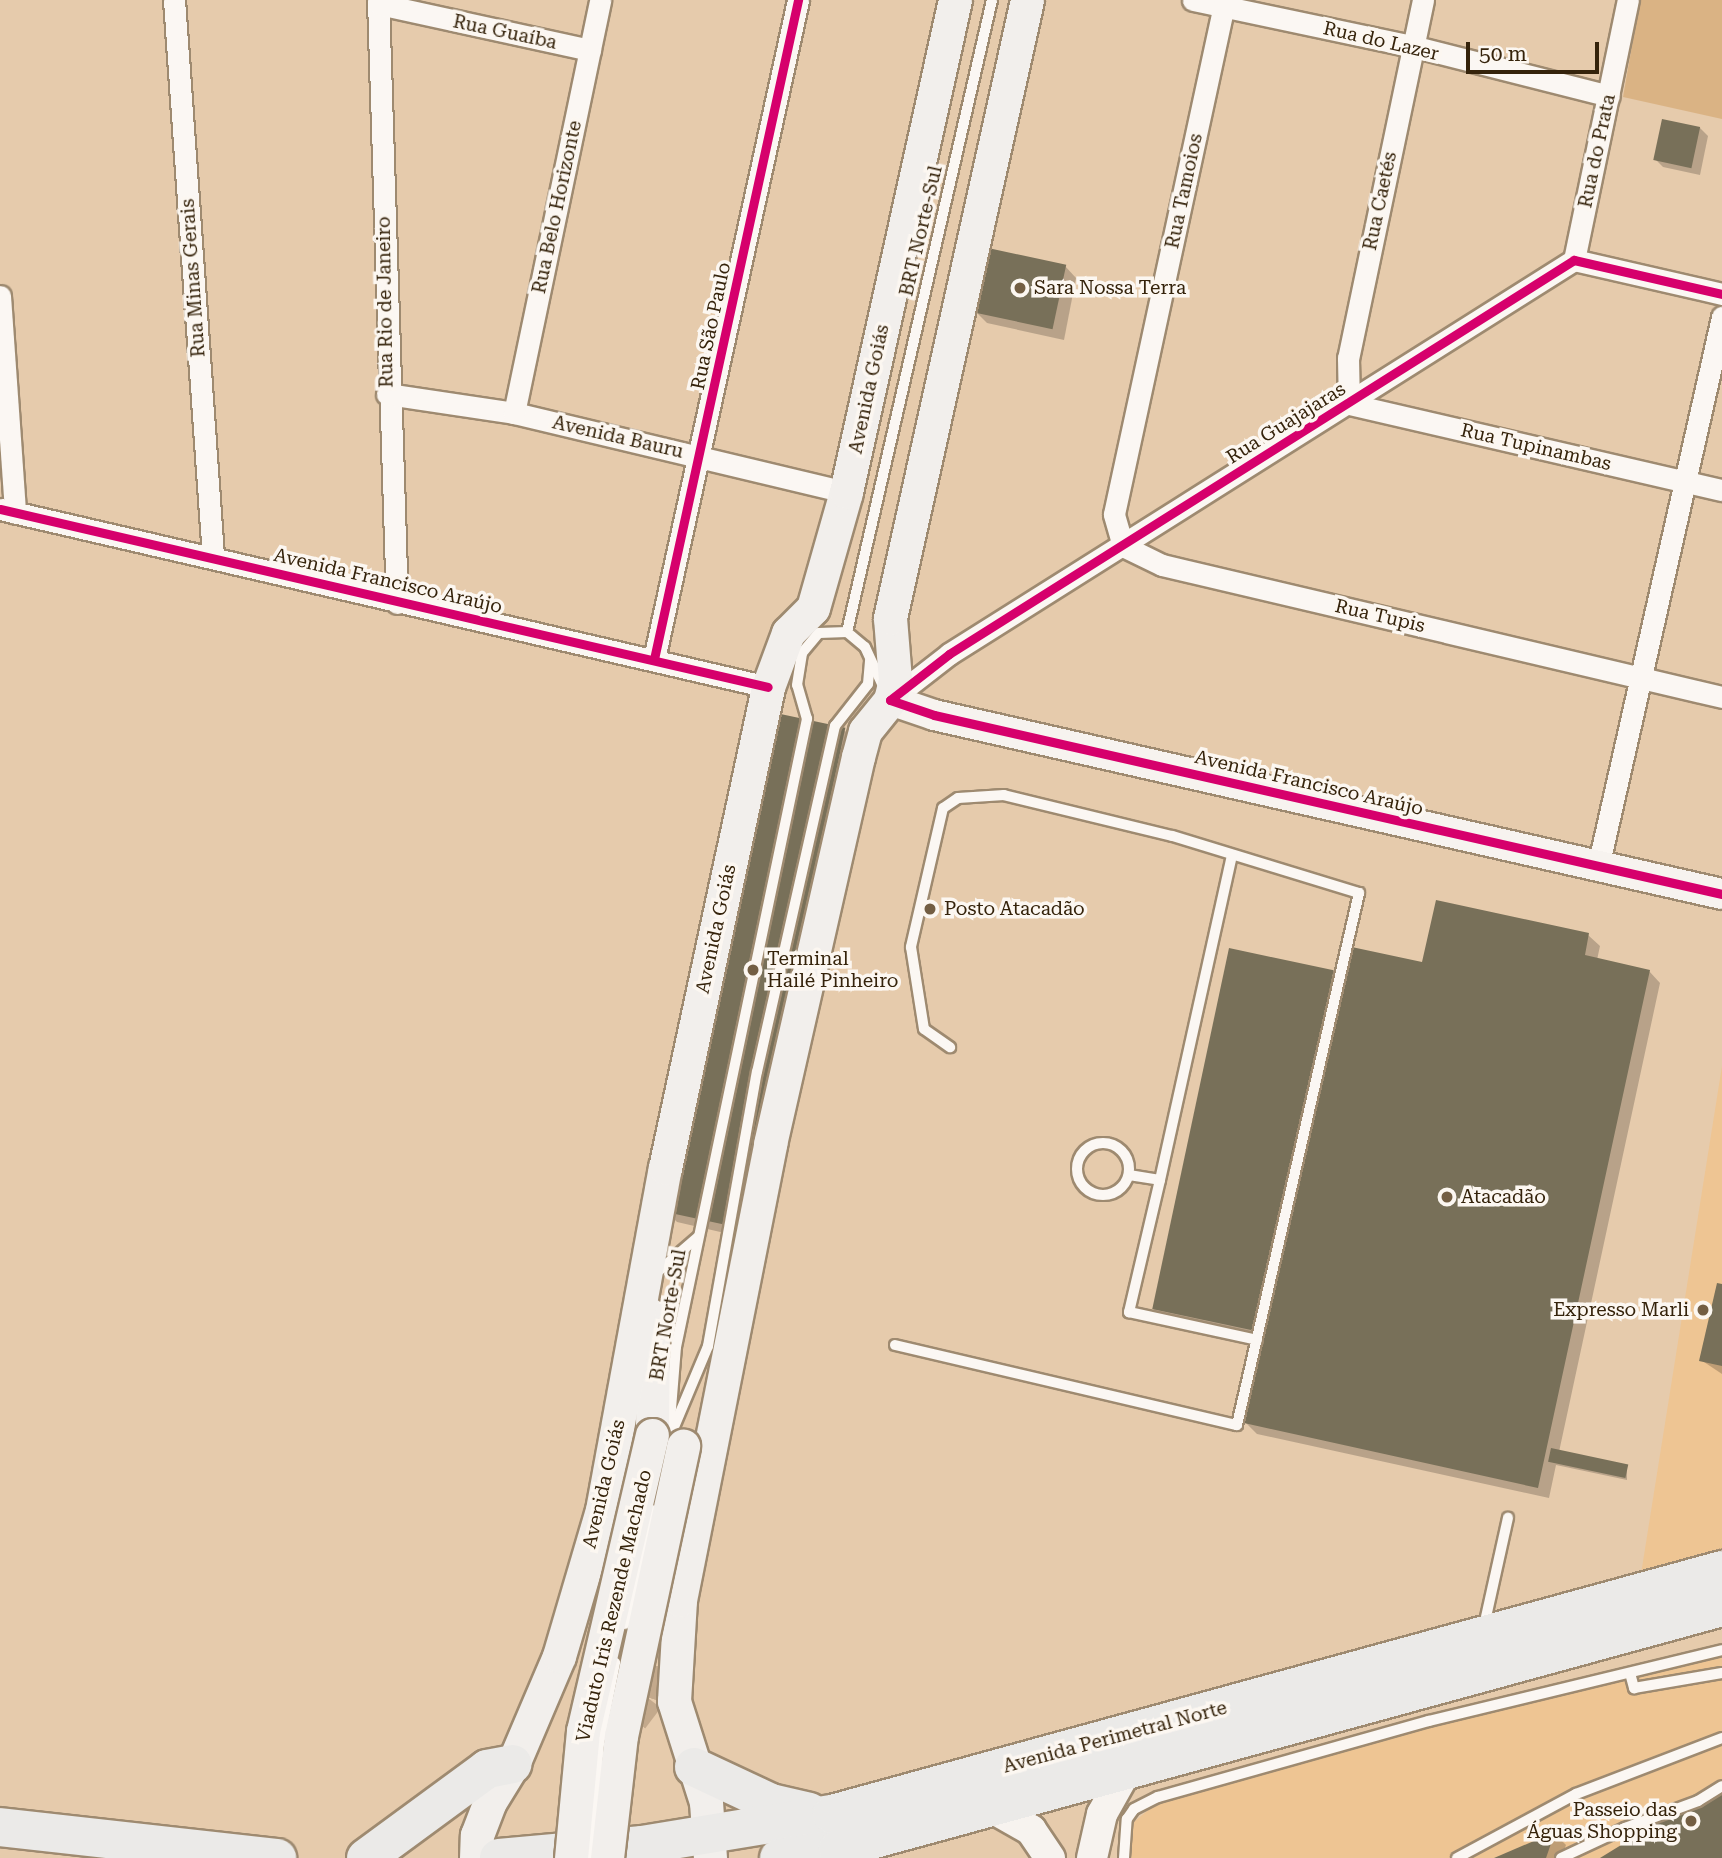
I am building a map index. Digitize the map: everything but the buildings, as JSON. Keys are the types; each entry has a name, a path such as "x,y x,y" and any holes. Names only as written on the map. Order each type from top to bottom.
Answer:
{"highway":[{"name":"Avenida Perimetral Norte","path":"499,1858 710,1846 1722,1570"},
{"name":"Avenida Perimetral Norte","path":"779,1858 838,1849 1722,1607"},
{"path":"366,1858 487,1769 513,1764"},
{"path":"694,1767 771,1803 832,1814"},
{"path":"0,1827 277,1858"}],"main road":[{"name":"Avenida Goiás","path":"476,1858 477,1835 489,1803 513,1764 559,1656 602,1510 643,1288 771,676 788,633 813,608 846,492 956,0"},
{"path":"710,1846 706,1802 674,1701 680,1600 738,1304 864,731 890,700 895,680 890,618 1027,0"},
{"path":"607,1858 621,1736 667,1447 653,1333 643,1288"},
{"path":"570,1858 583,1731 667,1447 738,1304"}],"street":[{"name":"Rua Minas Gerais","path":"174,0 213,556"},
{"name":"Rua Belo Horizonte","path":"514,414 600,0"},
{"name":"Rua São Paulo","path":"654,660 701,455 798,0"},
{"name":"Rua do Lazer","path":"1193,0 1225,3 1412,46 1609,96"},
{"name":"Rua Caetés","path":"1349,404 1348,358 1423,0"},
{"name":"Rua do Prata","path":"1574,260 1628,0"},
{"name":"Rua Guaíba","path":"378,2 590,50"},
{"name":"Rua Rio de Janeiro","path":"378,2 387,394 397,603"},
{"name":"Rua Tamoios","path":"1123,546 1114,514 1225,3"},
{"name":"Rua Guajajaras","path":"890,700 949,654 1574,260"},
{"path":"1574,260 1722,294"},
{"path":"0,296 7,511"},
{"path":"1598,867 1722,317"},
{"name":"Avenida Bauru","path":"387,394 514,414 701,455 846,492"},
{"name":"Rua Tupinambas","path":"1349,404 1722,490"},
{"name":"Avenida Francisco Araújo","path":"7,511 213,556 397,603 654,660 771,676"},
{"name":"Rua Tupis","path":"1123,546 1163,565 1722,697"},
{"name":"Avenida Francisco Araújo","path":"890,700 934,715 1722,894"},
{"path":"1092,1858 1102,1814 1126,1771"},
{"path":"992,1808 1031,1830 1050,1858"}],"lane":[{"name":"BRT Norte-Sul","path":"847,632 992,0"},
{"path":"771,676 813,637 828,630 847,632 857,638 890,700"},
{"name":"BRT Norte-Sul","path":"667,1447 676,1347 807,719 797,685 803,653 813,637"},
{"name":"BRT Norte-Sul","path":"667,1447 708,1346 757,1072 835,726 868,684 870,660"},
{"path":"895,1345 1237,1425 1359,893 1232,855 1004,795 958,798 943,808 934,836 911,947 924,1029 950,1047"},
{"path":"1232,855 1129,1312 1257,1340"},
{"path":"1108,1144 1125,1155 1129,1175 1118,1191 1098,1195 1082,1184 1078,1164 1089,1148 1108,1144"},
{"path":"1129,1175 1160,1180"},
{"path":"643,1288 698,1237"},
{"name":"Viaduto Iris Rezende Machado","path":"623,1631 655,1499"},
{"path":"1481,1635 1508,1518"},
{"name":"Viaduto Iris Rezende Machado","path":"590,1858 599,1744 620,1644"},
{"path":"1124,1858 1127,1819 1134,1809 1158,1797 1429,1721 1722,1650"},
{"path":"1630,1673 1634,1688 1722,1673"},
{"path":"1457,1858 1576,1794 1722,1738"},
{"path":"1561,1858 1625,1828 1698,1801 1722,1786"}],"shaded area":[{"path":"1640,0 1722,0 1722,119 1623,97"},
{"name":"Expresso Marli","path":"1722,1066 1722,1553 1641,1574"},
{"path":"1722,1652 1722,1858 1122,1858 1124,1830 1174,1789"}],"tunnel":[{"path":"610,1719 632,1718 648,1697 675,1612"}],"cycle path":[{"path":"654,659 798,0"},
{"path":"890,700 949,654 1574,260 1722,294"},
{"path":"0,509 768,687"},
{"path":"890,700 934,715 1722,894"}],"place":[{"name":"Sara Nossa Terra","path":"1020,288"},
{"name":"Posto Atacadão","path":"930,909"},
{"name":"Terminal Hailé Pinheiro","path":"753,970"},
{"name":"Atacadão","path":"1447,1197"},
{"name":"Expresso Marli","path":"1703,1310"},
{"name":"Passeio das Águas Shopping","path":"1691,1821"}]}
